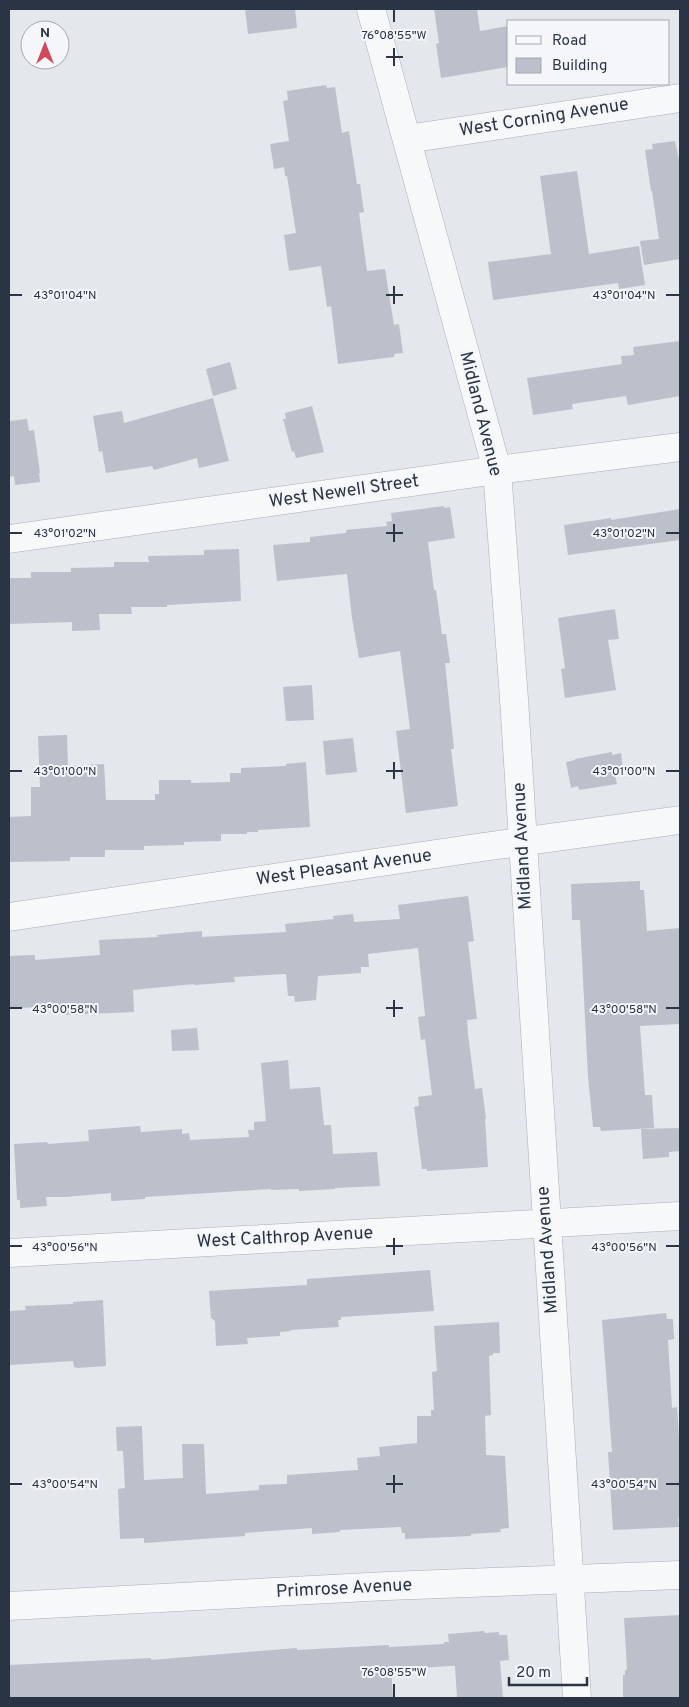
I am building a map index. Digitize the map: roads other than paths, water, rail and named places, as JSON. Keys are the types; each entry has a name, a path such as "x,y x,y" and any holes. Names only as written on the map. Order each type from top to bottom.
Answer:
{"street":[{"name":"Midland Avenue","path":"371,9 497,470 514,699 546,1223 578,1698"},
{"name":"West Corning Avenue","path":"407,139 680,98"},
{"name":"West Newell Street","path":"9,539 497,470 680,447"},
{"name":"West Pleasant Avenue","path":"9,917 680,820"},
{"name":"West Calthrop Avenue","path":"9,1252 680,1216"},
{"name":"Primrose Avenue","path":"9,1606 387,1586 680,1574"}]}
